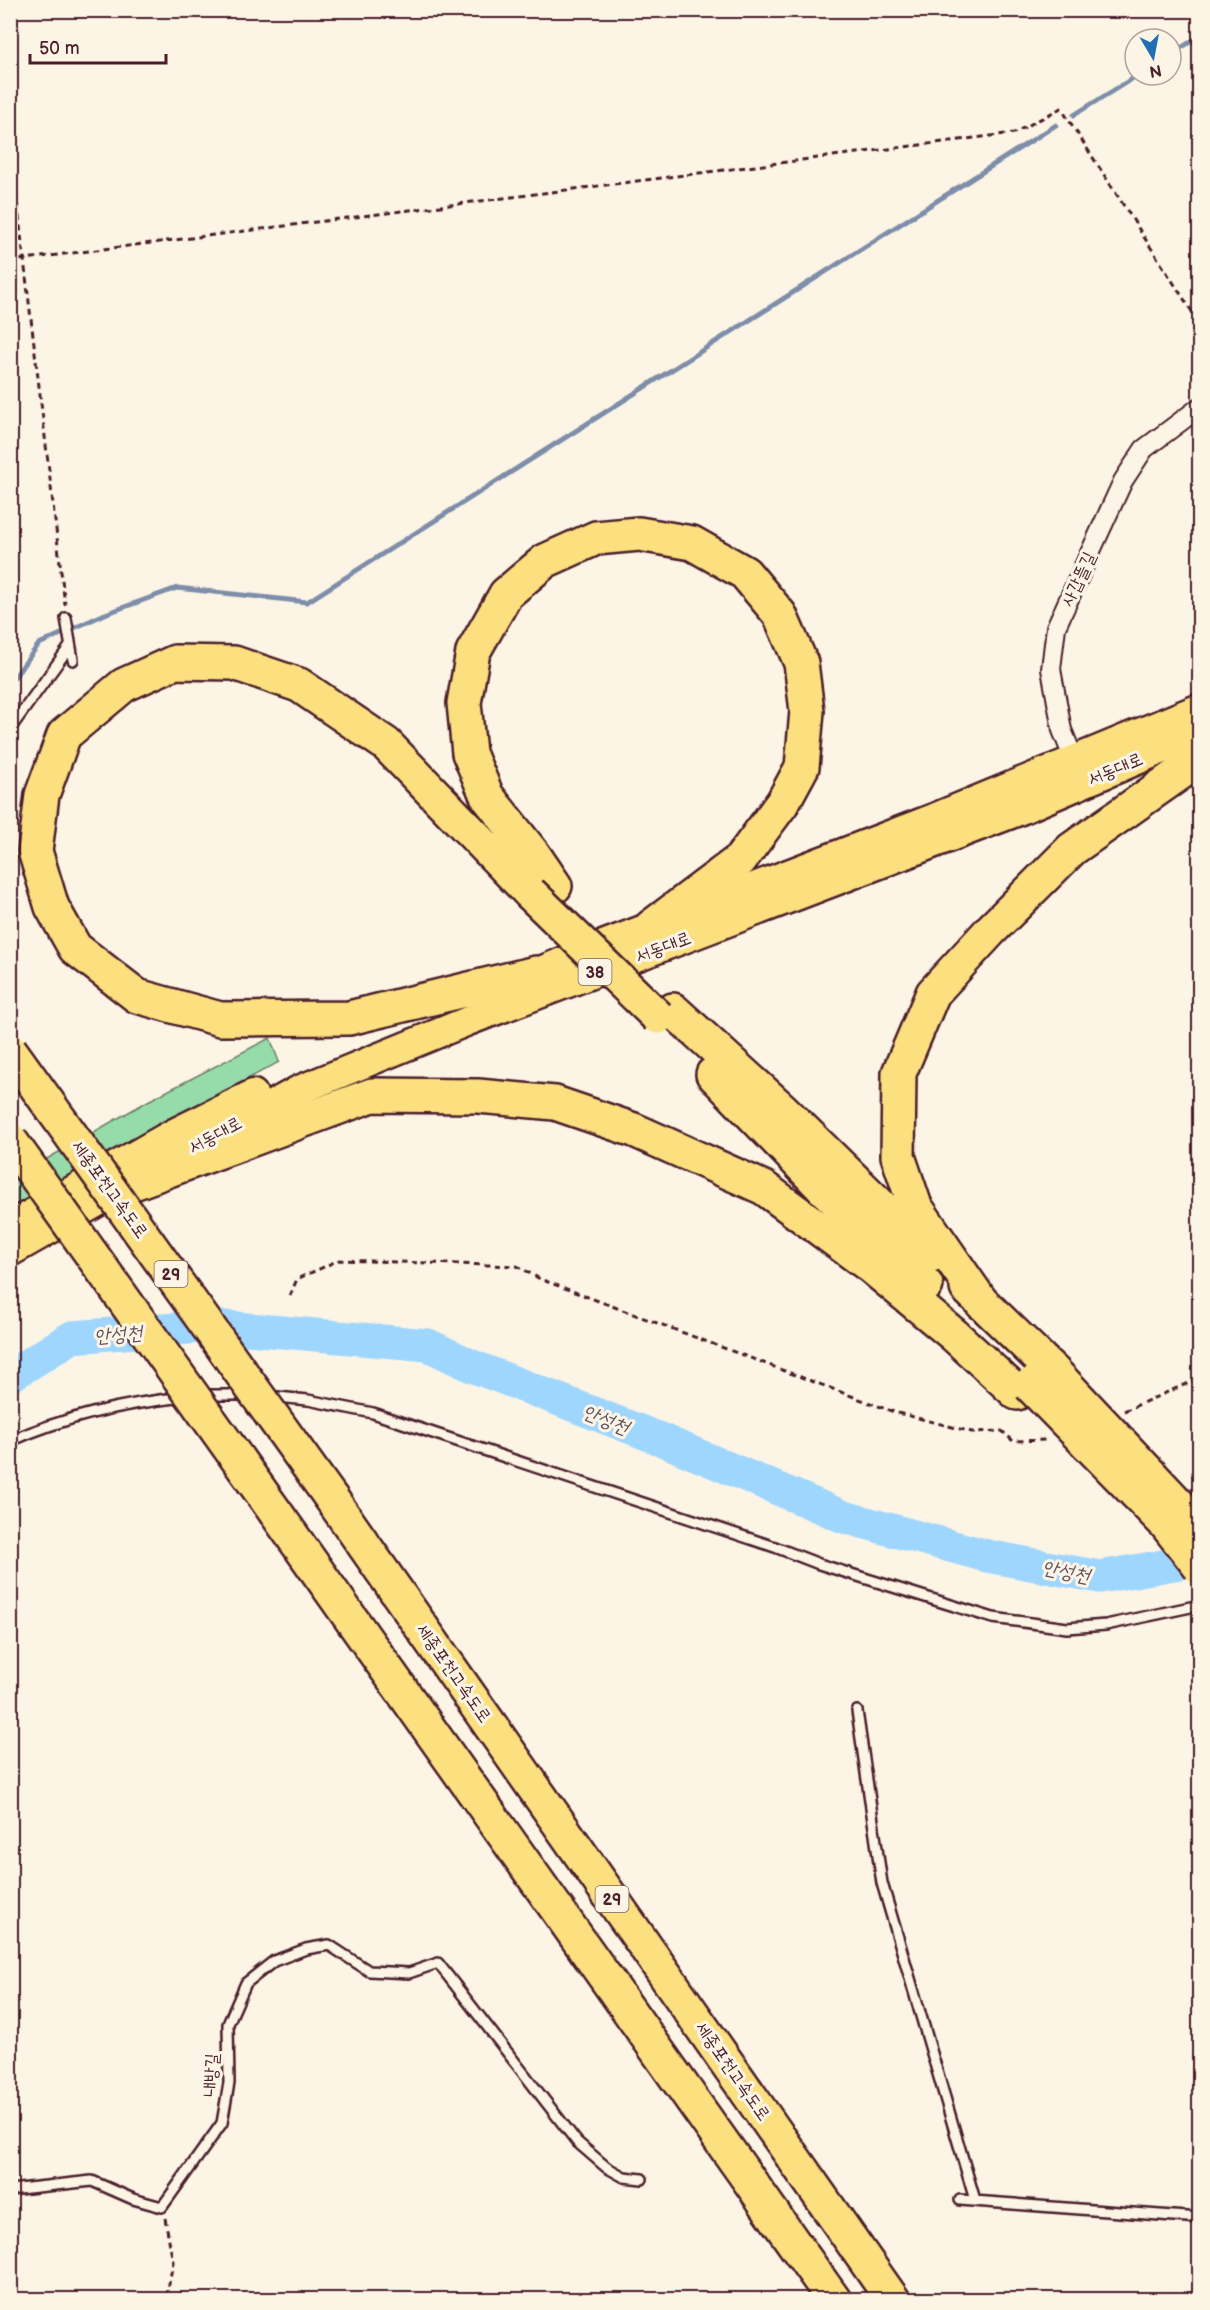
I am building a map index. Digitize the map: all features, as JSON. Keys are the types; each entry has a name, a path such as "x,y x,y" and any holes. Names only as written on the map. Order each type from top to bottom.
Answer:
{"highway":[{"path":"542,890 534,855 487,796 469,753 464,703 473,652 506,594 545,561 596,538 639,534 692,543 745,573 780,615 801,663 807,711 802,767 783,802 740,860 651,927"},
{"path":"536,973 349,1018 220,1019 137,996 75,948 52,907 35,851 42,795 64,735 124,685 175,662 234,663 299,685 386,744 542,890 665,1014 823,1188 1034,1383 1200,1527"},
{"path":"1200,759 1072,849 991,930 933,993 900,1073 898,1156 915,1206 1034,1383 1166,1524 1200,1567"},
{"path":"665,1014 783,1110 982,1303"},
{"name":"세종포천고속도로","path":"10,1050 331,1498 893,2300"},
{"path":"128,1185 372,1095 478,1096 555,1103 634,1130 764,1188 873,1268 954,1335 1034,1383"},
{"path":"10,1140 834,2300"}],"main road":[{"name":"서동대로","path":"10,1252 299,1090 468,1021 1016,812 1079,772 1200,708"},
{"name":"서동대로","path":"10,1226 174,1133 257,1092 536,973 651,927 1079,772 1200,733"}],"street":[{"name":"사갑뜰길","path":"1079,772 1062,730 1051,669 1056,627 1123,481 1144,449 1200,407"}],"lane":[{"path":"66,618 73,660"},
{"path":"10,729 69,643"},
{"path":"10,1441 74,1418 157,1400 210,1395 251,1395 308,1400 374,1413 775,1547 819,1564 993,1618 1067,1628 1139,1620 1200,1605"},
{"path":"857,1711 882,1883 975,2200"},
{"name":"내방길","path":"162,2207 222,2123 229,2083 228,2024 246,1983 274,1962 306,1949 329,1945 369,1971 409,1973 438,1963 577,2142 606,2167 624,2177 642,2179"},
{"path":"10,2190 92,2181 133,2199 162,2207"},
{"path":"960,2200 1200,2218"}],"path":[{"path":"10,261 1014,133 1061,108 1200,324"},
{"path":"10,142 66,618"},
{"path":"290,1296 297,1279 339,1260 518,1266 551,1283 894,1412 972,1432 1002,1431 1013,1441 1052,1440"},
{"path":"1115,1414 1200,1378"},
{"path":"162,2207 173,2262 166,2300"}],"green space":[{"path":"270,1038 279,1062 11,1207 10,1180 148,1101"}],"waterway":[{"path":"1183,47 1200,36"},
{"path":"1074,115 1123,84"},
{"path":"10,683 39,644 105,614 177,588 307,602 1056,125"},
{"name":"안성천","path":"10,1376 72,1337 214,1326 428,1345 472,1366 660,1439 844,1517 987,1556 1100,1577 1186,1562 1200,1556"}]}
